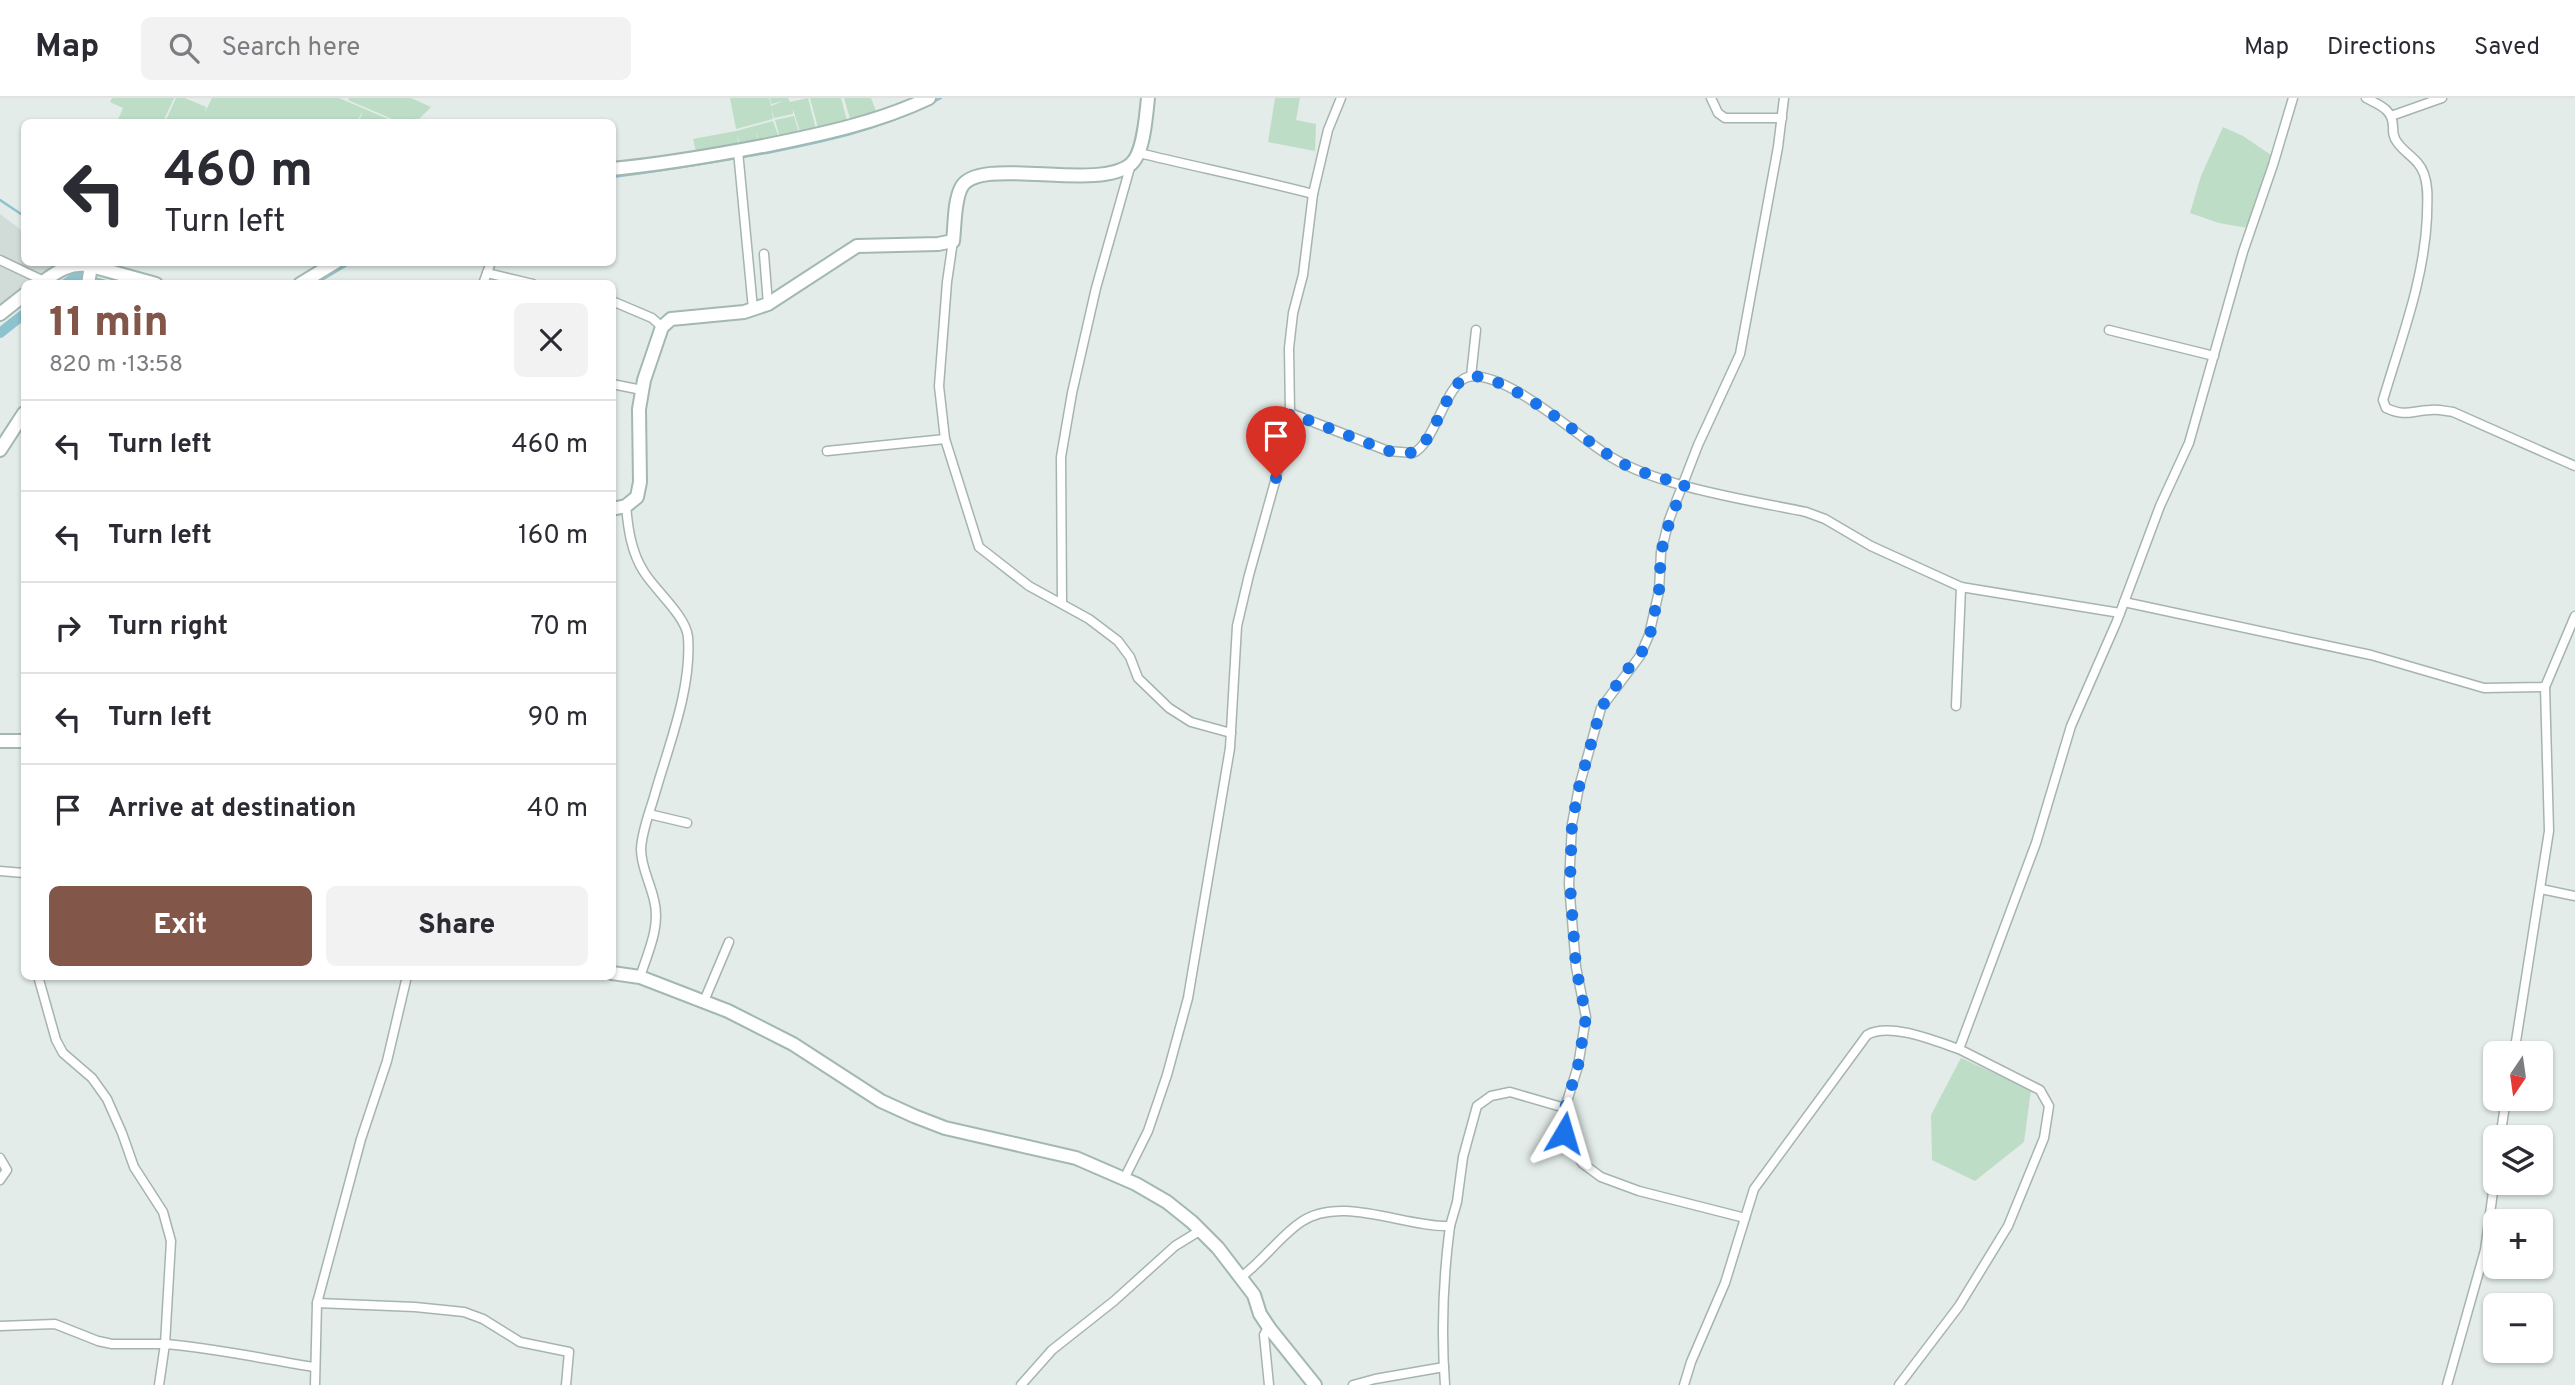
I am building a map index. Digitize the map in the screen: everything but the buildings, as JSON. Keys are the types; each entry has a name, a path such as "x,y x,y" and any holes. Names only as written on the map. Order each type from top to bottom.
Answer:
{"street":[{"path":"616,169 739,155 902,110 929,98"},
{"path":"1062,603 1061,457 1072,393 1096,288 1135,159 1148,98"},
{"path":"1124,1180 1152,1120 1188,998 1231,733 1237,626 1276,478 1290,413 1289,348 1293,313 1303,275 1313,194 1328,130 1341,98"},
{"path":"1711,98 1718,113 1725,118 1782,117"},
{"path":"1745,1218 1639,1191 1601,1177 1582,1163 1564,1133 1565,1108 1578,1066 1586,1017 1576,967 1570,884 1572,824 1579,787 1601,708 1626,671 1640,656 1650,635 1657,603 1661,552 1670,520 1698,445 1740,354 1784,98"},
{"path":"1959,1049 2036,843 2071,726 2120,613 2160,506 2189,443 2243,252 2293,98"},
{"path":"2365,98 2388,110 2393,136 2421,169 2428,191 2426,240 2404,336 2384,400 2386,408 2410,415 2434,409 2453,412 2575,466"},
{"path":"2391,116 2442,98"},
{"path":"739,155 753,309"},
{"path":"1231,733 1191,722 1169,708 1138,678 1130,657 1118,641 1089,619 1029,586 979,547 945,439 939,386 947,282 960,189 965,181 980,176 1015,173 1110,175 1135,159 1252,177 1313,194"},
{"path":"616,508 626,506 637,497 640,482 639,410 642,390 653,349 662,327 671,319 744,312 768,304 857,246 938,244 953,241"},
{"path":"764,254 768,304"},
{"path":"0,260 38,280"},
{"path":"45,280 67,266"},
{"path":"89,280 91,266 142,280"},
{"path":"307,280 330,266"},
{"path":"484,280 490,266"},
{"path":"487,273 516,280"},
{"path":"0,314 21,297"},
{"path":"616,303 652,318 662,327"},
{"path":"1471,376 1476,330"},
{"path":"2109,330 2214,356"},
{"path":"1290,413 1388,451 1413,453 1424,444 1462,379 1471,376 1483,377 1523,394 1612,458 1657,478 1815,515 1871,546 1961,587 2120,613"},
{"path":"616,385 642,390"},
{"path":"0,450 21,418"},
{"path":"827,451 945,439"},
{"path":"626,506 628,528 636,559 681,620 688,637 683,700 641,848 644,872 654,898 656,925 640,977"},
{"path":"1956,706 1961,587"},
{"path":"2124,602 2371,655 2484,688 2545,687"},
{"path":"2516,1041 2549,831 2545,687 2575,616"},
{"path":"0,741 21,741"},
{"path":"649,814 687,823"},
{"path":"0,871 21,873"},
{"path":"2541,889 2575,896"},
{"path":"704,1001 729,942"},
{"path":"616,974 640,977 728,1010 793,1044 881,1101 914,1116 945,1128 1076,1158 1167,1202 1200,1230 1241,1277 1254,1295 1260,1314 1315,1385"},
{"path":"39,980 56,1040 63,1053 92,1078 107,1098 134,1167 163,1212 171,1241 165,1344 159,1385"},
{"path":"315,1385 317,1303 361,1139 387,1061 406,980"},
{"path":"1684,1385 1725,1283 1754,1189 1867,1035 1872,1031 1884,1030 1912,1034 1959,1049 2040,1090 2049,1106 2044,1138 2008,1227 1959,1306 1899,1385"},
{"path":"1445,1385 1445,1267 1463,1157 1477,1106 1491,1096 1510,1091 1565,1108"},
{"path":"0,1158 7,1170 0,1180"},
{"path":"2447,1385 2485,1250 2493,1195"},
{"path":"1241,1277 1256,1266 1299,1223 1313,1215 1350,1212 1450,1226"},
{"path":"1021,1385 1052,1350 1114,1301 1175,1246 1200,1230"},
{"path":"317,1303 464,1312 484,1319 520,1342 569,1352 566,1385"},
{"path":"0,1326 55,1324 112,1344 210,1347 265,1360 314,1367"},
{"path":"1269,1327 1264,1335 1269,1385"},
{"path":"1353,1385 1444,1367"}],"shaded area":[{"path":"0,214 21,230 21,266 62,266 44,280 21,280 21,297 0,313"}],"green space":[{"path":"112,98 174,98 164,119 118,119 123,108 110,102"},
{"path":"176,98 185,98 206,107 205,112 212,98 339,98 388,119 360,119 363,110 358,119 166,119"},
{"path":"411,98 431,107 419,119 392,119 348,100"},
{"path":"730,98 769,98 771,106 784,101 771,104 770,98 788,98 790,102 808,98 816,129 800,132 793,109 793,114 774,118 771,108 773,119 736,129"},
{"path":"810,98 841,98 847,121 818,128"},
{"path":"844,98 871,98 876,111 850,119"},
{"path":"1275,98 1300,98 1296,120 1316,124 1315,151 1268,142"},
{"path":"794,116 799,133 780,138 775,120"},
{"path":"773,121 779,138 759,142 756,130 758,142 740,145 737,135 739,147 697,155 693,139"},
{"path":"2223,127 2243,136 2271,155 2248,228 2219,223 2190,213 2201,176"},
{"path":"1961,1058 2031,1090 2024,1142 1975,1181 1932,1160 1931,1115"}],"waterway":[{"path":"931,103 941,98"},
{"path":"616,176 807,145 867,129 925,106"},
{"path":"0,200 21,214"},
{"path":"322,280 345,266"},
{"path":"71,280 78,275 84,276"},
{"path":"0,333 21,316"}],"route":[{"path":"1276,478 1290,413 1388,451 1413,453 1424,444 1462,379 1471,376 1483,377 1523,394 1612,458 1657,478 1685,484 1670,520 1661,552 1656,614 1650,635 1640,656 1626,671 1601,708 1579,787 1572,824 1570,884 1576,967 1586,1017 1578,1066 1565,1108 1564,1133"}]}
